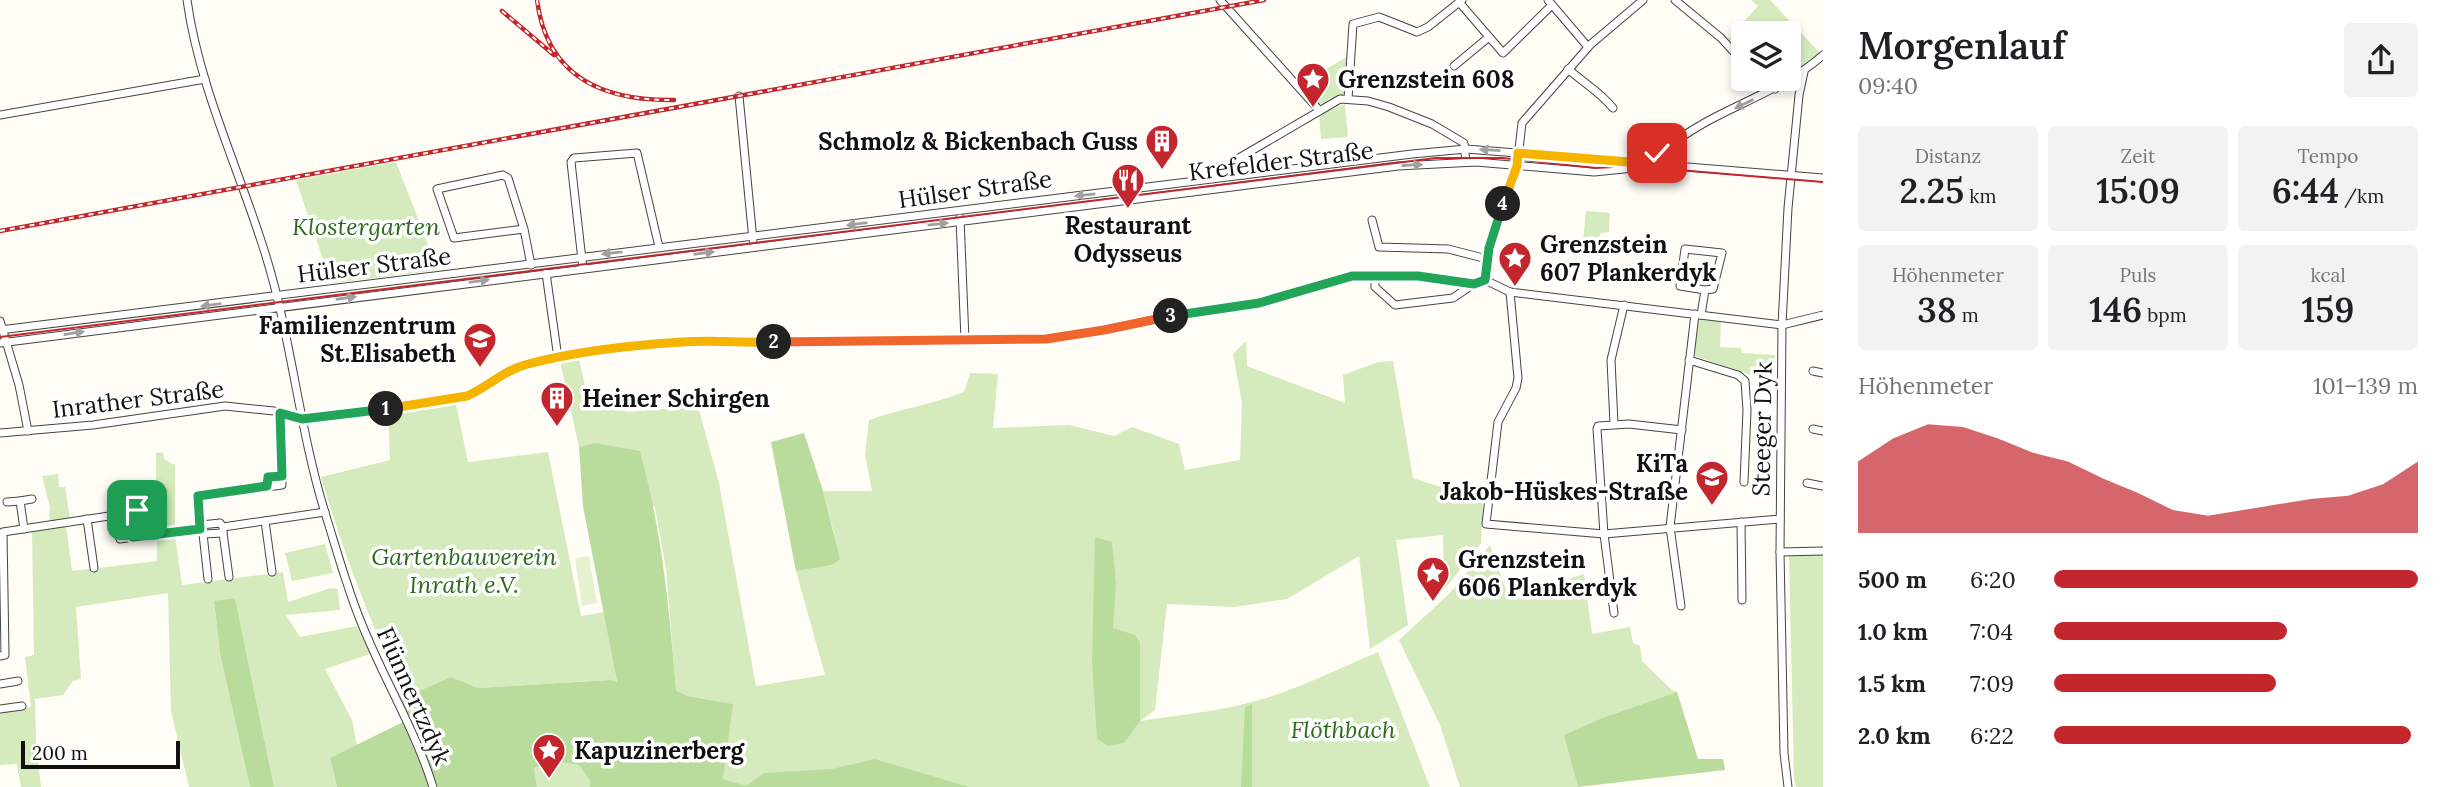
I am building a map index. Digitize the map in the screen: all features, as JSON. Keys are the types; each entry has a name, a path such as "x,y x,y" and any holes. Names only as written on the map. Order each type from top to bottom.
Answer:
{"street":[{"name":"Flünnertzdyk","path":"187,0 192,40 279,295 302,419 325,513 361,621 417,741 433,787"},
{"path":"1220,0 1319,110"},
{"path":"1485,280 1487,258 1498,216 1517,166 1522,123 1588,47 1643,0"},
{"path":"1675,0 1731,49"},
{"path":"1348,99 1353,24 1379,17 1417,32 1428,27 1460,1 1501,51 1506,52 1550,3 1588,47"},
{"path":"1454,65 1489,37"},
{"path":"1801,74 1823,55"},
{"path":"1568,69 1589,88 1600,92 1613,108"},
{"name":"Steeger Dyk","path":"1788,787 1784,753 1780,552 1782,325 1791,175 1804,72"},
{"path":"0,115 205,79"},
{"path":"1663,165 1655,158 1658,150 1708,121 1771,91"},
{"path":"739,96 753,247"},
{"path":"1244,175 1239,158 1340,99 1389,107 1432,124 1462,141 1466,149 1466,162"},
{"name":"Krefelder Straße","path":"1202,180 1466,149 1629,162 1658,150"},
{"path":"583,268 571,162 575,158 637,153 659,247"},
{"name":"Krefelder Straße","path":"1101,203 1398,166 1466,162 1594,172 1663,165 1823,177"},
{"path":"524,229 454,238 436,189 503,176 508,178 524,229 531,265"},
{"name":"Hülser Straße","path":"1,327 531,265 582,256 1202,180"},
{"name":"Hülser Straße","path":"3,342 1101,203"},
{"path":"959,209 965,340"},
{"path":"1372,220 1379,247 1448,249 1487,258"},
{"path":"1685,248 1722,253 1713,289 1705,290 1680,286 1685,248"},
{"path":"546,273 558,358"},
{"name":"Inrather Straße","path":"0,433 93,425 225,405 302,419 460,397 479,391 504,372 528,364 613,348 684,342 1046,339 1194,312 1242,307 1352,276 1447,278 1472,285"},
{"path":"1375,276 1375,287 1395,304 1453,298 1485,280 1510,292 1782,325 1823,315"},
{"path":"1681,606 1670,527 1689,360 1705,290"},
{"path":"1510,292 1518,378 1516,388 1497,422 1486,524 1604,534 1780,519"},
{"path":"1614,424 1611,360 1624,306"},
{"path":"1,327 3,342 19,384 28,430"},
{"path":"1689,360 1738,375 1745,380 1747,410 1744,482"},
{"path":"1813,371 1823,373"},
{"path":"208,579 198,496 282,485 280,413"},
{"path":"1614,612 1604,534 1598,426 1614,424 1682,430"},
{"path":"1813,429 1823,431"},
{"path":"1807,483 1823,486"},
{"path":"0,656 5,655 2,644 3,533 129,513 137,510 139,506 136,485"},
{"path":"7,502 32,499"},
{"path":"20,501 24,529"},
{"path":"129,513 133,537"},
{"path":"116,515 120,539 201,529 223,530 325,513"},
{"path":"87,519 94,568"},
{"path":"265,521 272,572"},
{"path":"201,529 214,522 223,530 229,577"},
{"path":"1741,522 1742,600"},
{"path":"1780,552 1823,551"},
{"path":"0,684 18,681"},
{"path":"0,709 22,706"}],"green space":[{"path":"1751,0 1770,0 1790,21 1744,21 1758,6"},
{"path":"1801,33 1820,53 1801,67"},
{"path":"1347,57 1345,94 1332,99 1330,97 1327,102 1319,104 1300,84"},
{"path":"1345,104 1348,137 1321,139 1319,114"},
{"name":"Klostergarten","path":"396,162 438,270 331,283 296,180"},
{"path":"1586,211 1610,213 1609,232 1600,233 1602,250 1582,251"},
{"path":"1702,318 1721,320 1720,347 1741,348 1742,353 1775,355 1775,376 1751,375 1695,356 1697,323"},
{"name":"Flöthbach","path":"1246,341 1247,366 1345,403 1343,375 1378,362 1393,361 1413,478 1483,501 1481,543 1444,590 1443,535 1396,540 1408,625 1370,649 1359,556 1287,599 1234,607 1167,604 1155,710 1141,721 1225,708 1268,697 1378,652 1430,787 718,787 732,704 687,696 676,690 666,569 655,508 605,447 594,443 579,447 560,361 579,359 588,399 620,388 626,412 698,406 719,483 756,686 825,675 796,571 832,565 834,533 823,491 872,491 865,454 869,420 964,392 970,373 998,374 993,428 1069,425 1114,436 1132,427 1179,444 1185,470 1240,460 1242,403 1233,354"},
{"name":"Gartenbauverein Inrath e.V.","path":"456,404 468,462 548,452 581,616 604,612 617,683 609,680 478,688 451,677 405,697 359,589 321,477 390,460 388,411"},
{"path":"804,433 823,491 840,559 832,565 796,571 771,442"},
{"path":"594,443 640,451 664,569 676,690 687,696 733,704 723,779 746,786 764,773 832,769 875,759 969,787 590,787 590,781 579,765 553,761 534,768 537,787 438,787 420,741 416,742 428,787 337,787 330,758 407,720 414,734 398,695 405,697 451,677 478,688 610,680 617,682 583,506 579,447"},
{"path":"163,452 164,459 175,465 175,535 182,585 283,572 288,602 331,588 338,589 340,610 286,615 300,637 357,626 370,654 325,669 352,720 357,745 330,758 337,787 274,787 235,598 214,602 220,654 250,787 189,787 171,711 168,593 76,607 81,679 73,681 63,695 35,699 41,787 21,787 17,764 0,765 0,711 31,707 25,657 34,655 32,531 49,522 50,507 42,476 58,474 59,487 65,487 70,518 66,526 72,571 157,561 156,453"},
{"path":"1095,537 1112,542 1116,584 1113,628 1135,635 1140,642 1140,721 1124,743 1107,746 1097,738 1092,662"},
{"path":"325,544 333,573 292,581 285,553"},
{"path":"1490,545 1509,598 1584,574 1592,634 1630,627 1633,643 1640,646 1642,661 1677,692 1602,718 1565,735 1578,787 1460,787 1440,725 1399,640 1449,594"},
{"path":"1789,554 1823,554 1823,787 1796,787 1794,778"},
{"path":"589,556 597,603 582,606 575,558"},
{"path":"235,598 274,787 250,787 220,654 214,601"},
{"path":"1677,692 1698,759 1723,759 1725,770 1578,787 1564,735 1602,718"},
{"path":"1252,704 1252,787 1241,787 1245,707"},
{"path":"553,761 579,765 590,781 590,787 537,787 534,768"}],"tram line":[{"path":"0,337 1436,158 1502,158 1596,168 1631,166 1823,182"}],"railway":[{"path":"537,0 543,27 553,49 566,66 583,80 624,96 674,100"},
{"path":"0,231 1264,0"},
{"path":"502,11 554,55"}],"place":[{"name":"Grenzstein 608","path":"1313,109"},
{"name":"Schmolz & Bickenbach Guss","path":"1162,171"},
{"name":"Restaurant Odysseus","path":"1128,210"},
{"name":"Grenzstein 607 Plankerdyk","path":"1515,288"},
{"name":"Familienzentrum St.Elisabeth","path":"480,369"},
{"name":"Heiner Schirgen","path":"557,428"},
{"name":"KiTa Jakob-Hüskes-Straße","path":"1712,507"},
{"name":"Grenzstein 606 Plankerdyk","path":"1433,603"},
{"name":"Kapuzinerberg","path":"549,780"}],"route":[{"path":"137,510 129,513 133,537 200,529 198,496 267,486 268,477 282,476 280,413 302,419 467,396 479,391 504,372 528,364 613,348 684,342 1046,339 1104,330 1141,320 1242,307 1352,276 1418,276 1447,278 1474,284 1485,280 1489,248 1517,166 1518,153 1629,162 1658,150 1657,153"}]}
